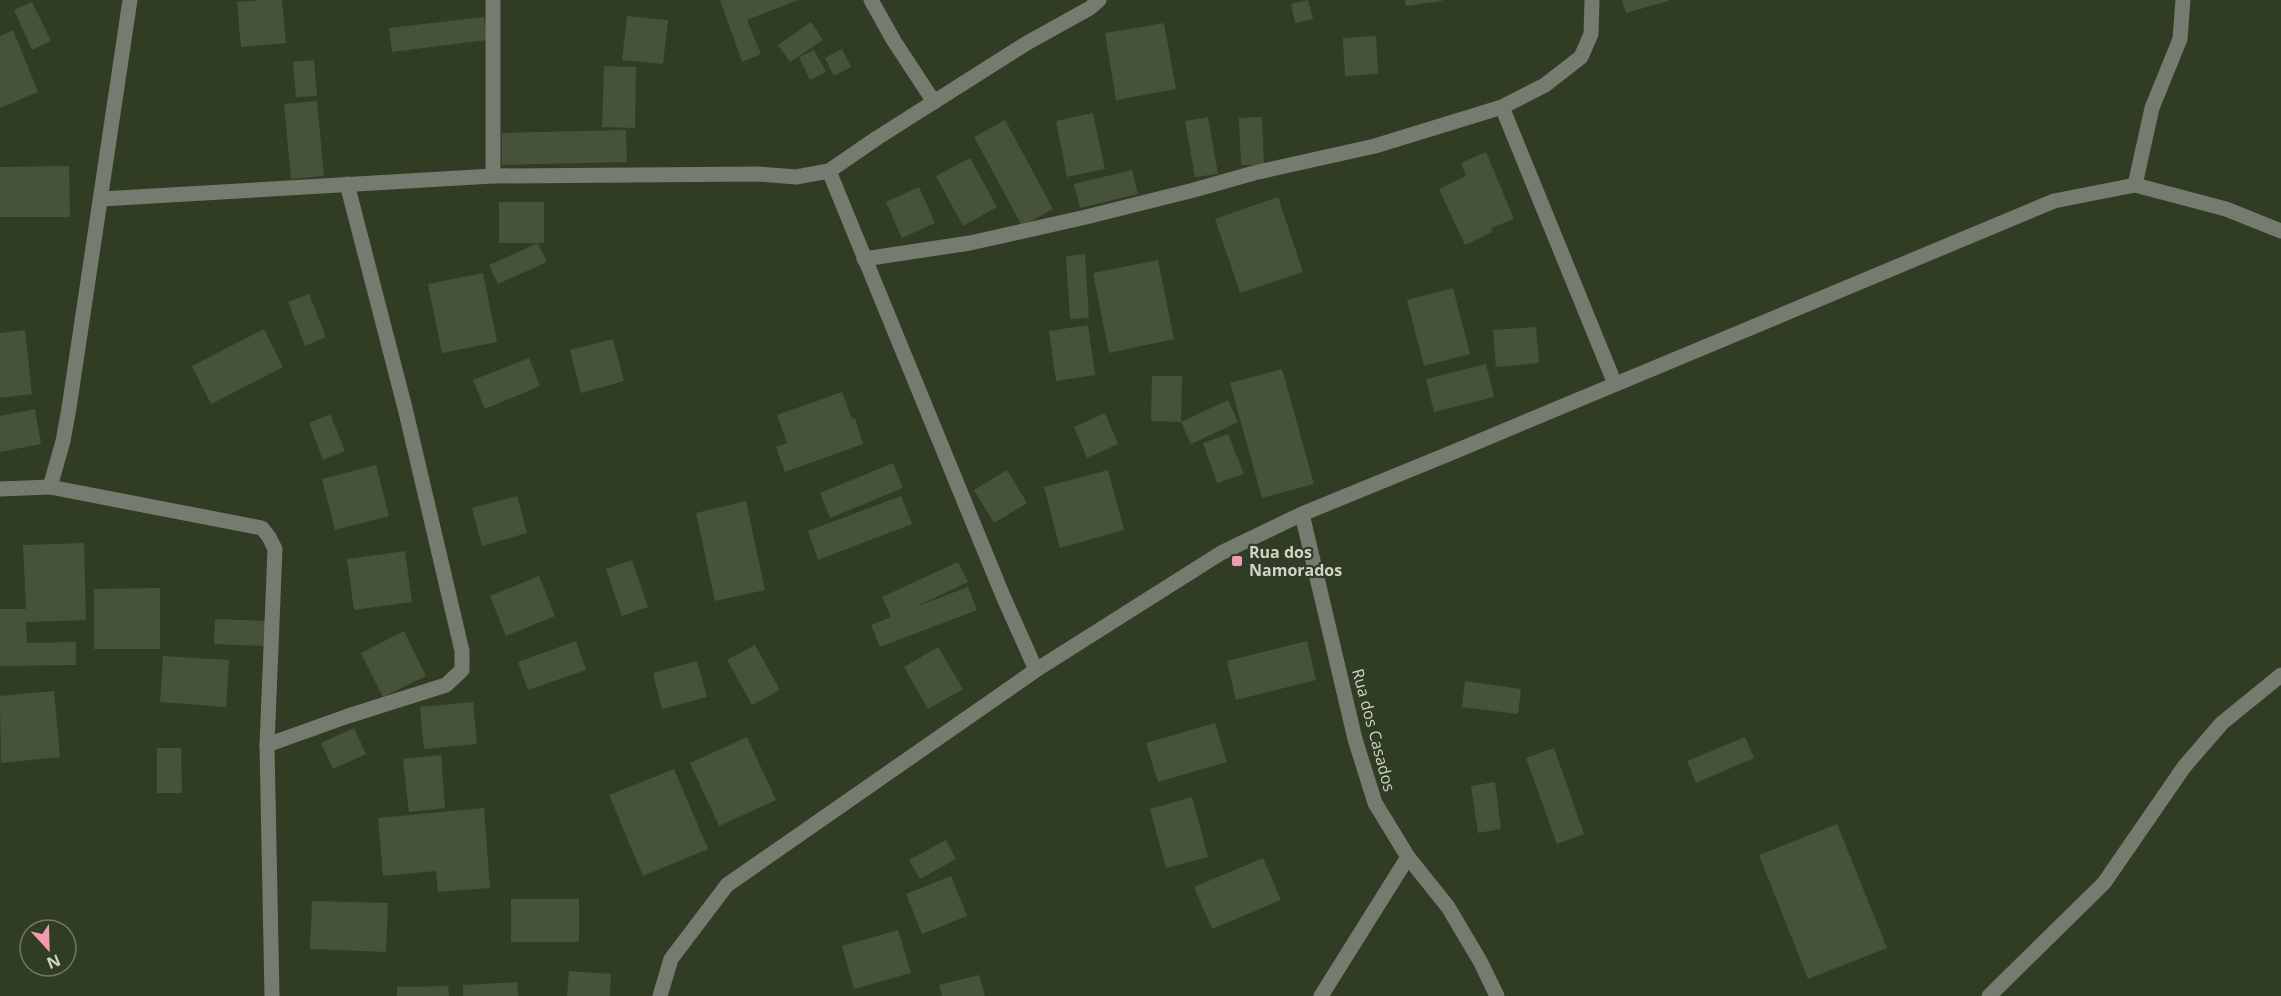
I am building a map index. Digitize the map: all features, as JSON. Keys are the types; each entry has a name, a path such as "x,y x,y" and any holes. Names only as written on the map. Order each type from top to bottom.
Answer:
{"street":[{"path":"50,487 63,441 130,0"},
{"path":"493,0 493,176"},
{"path":"872,0 894,42 934,102"},
{"path":"101,199 493,176 758,174 796,177 829,171 877,138 1027,43 1090,8 1099,0"},
{"path":"864,260 970,243 1097,214 1254,173 1375,146 1502,107 1545,86 1581,57 1591,34 1592,0"},
{"path":"2135,185 2152,108 2180,39 2183,0"},
{"path":"1502,107 1615,384"},
{"path":"829,171 1003,596 1036,670"},
{"path":"267,746 348,716 446,685 462,670 462,651 405,408 347,184"},
{"path":"660,996 671,959 727,885 1036,670 1221,553 1302,514 2054,201 2135,185 2226,209 2281,231"},
{"path":"0,489 50,487 262,528 269,537 275,549 267,746 272,996"},
{"name":"Rua dos Casados","path":"1302,514 1355,739 1375,803 1408,857 1448,907 1497,996"},
{"path":"1989,996 2104,883 2184,767 2222,723 2281,675"},
{"path":"1321,996 1408,857"}],"building":[{"path":"282,0 286,43 241,47 237,2"},
{"path":"720,0 798,0 747,20 761,54 742,62"},
{"path":"1308,0 1313,19 1295,23 1291,4"},
{"path":"1405,0 1442,0 1442,1 1406,6"},
{"path":"1622,0 1668,0 1668,1 1626,13"},
{"path":"32,2 51,41 32,50 14,10"},
{"path":"627,16 668,20 663,64 622,60"},
{"path":"484,17 487,40 392,52 389,28"},
{"path":"811,22 823,40 790,62 778,45"},
{"path":"1164,23 1176,89 1116,100 1105,33"},
{"path":"13,30 38,92 0,108 0,36"},
{"path":"1376,36 1378,74 1345,76 1343,38"},
{"path":"842,49 851,67 834,76 825,58"},
{"path":"814,50 826,72 810,80 799,57"},
{"path":"314,60 317,96 296,97 293,62"},
{"path":"604,66 636,67 635,128 602,127"},
{"path":"317,101 324,176 291,179 284,104"},
{"path":"1093,113 1105,169 1067,177 1056,121"},
{"path":"1208,117 1218,174 1195,177 1185,121"},
{"path":"1262,117 1264,165 1241,165 1239,118"},
{"path":"1005,120 1053,209 1022,226 974,137"},
{"path":"626,130 627,162 502,165 502,133"},
{"path":"1486,152 1514,219 1491,228 1492,232 1465,245 1439,189 1466,176 1461,163"},
{"path":"970,158 997,207 963,226 936,176"},
{"path":"69,166 70,217 0,217 0,167"},
{"path":"1132,170 1138,194 1080,208 1074,184"},
{"path":"919,187 935,223 902,238 886,202"},
{"path":"1278,197 1303,272 1240,293 1215,219"},
{"path":"499,202 544,202 544,243 499,243"},
{"path":"538,243 547,262 498,284 489,265"},
{"path":"1085,254 1089,318 1070,319 1066,256"},
{"path":"1158,260 1174,339 1109,353 1093,273"},
{"path":"483,273 497,342 442,353 428,284"},
{"path":"1453,288 1470,354 1424,366 1407,300"},
{"path":"309,294 326,337 305,346 288,302"},
{"path":"1088,325 1095,375 1056,381 1049,331"},
{"path":"1536,327 1539,363 1496,367 1493,330"},
{"path":"264,329 283,367 211,404 192,366"},
{"path":"25,330 32,394 0,398 0,333"},
{"path":"613,339 624,381 581,393 570,350"},
{"path":"529,358 540,386 485,409 473,380"},
{"path":"1486,364 1494,397 1434,412 1426,379"},
{"path":"1282,369 1314,484 1262,498 1230,383"},
{"path":"1152,376 1182,376 1181,422 1151,421"},
{"path":"842,392 852,419 855,418 863,444 785,472 776,447 787,443 777,415"},
{"path":"1228,400 1238,422 1191,444 1181,422"},
{"path":"35,409 41,444 0,452 0,416"},
{"path":"1105,413 1118,444 1087,458 1074,427"},
{"path":"330,414 345,451 323,460 309,423"},
{"path":"1228,434 1244,474 1217,483 1203,443"},
{"path":"893,463 903,488 830,518 820,493"},
{"path":"376,465 389,516 335,530 322,479"},
{"path":"1007,470 1027,503 994,523 974,490"},
{"path":"1108,470 1124,530 1060,548 1044,487"},
{"path":"517,496 527,533 482,546 472,508"},
{"path":"901,496 912,524 818,560 808,531"},
{"path":"746,501 765,590 715,601 696,513"},
{"path":"84,543 86,620 26,622 27,643 76,642 76,665 0,666 0,609 26,609 23,545"},
{"path":"405,551 412,602 354,610 347,559"},
{"path":"632,560 648,607 622,616 606,569"},
{"path":"958,562 968,582 915,607 968,587 977,610 880,647 871,625 891,617 882,597"},
{"path":"539,576 555,616 506,636 490,596"},
{"path":"160,588 160,649 94,649 94,589"},
{"path":"215,619 266,621 265,646 214,644"},
{"path":"404,631 426,676 383,697 361,653"},
{"path":"576,641 586,670 528,690 518,662"},
{"path":"1307,641 1316,680 1236,700 1227,661"},
{"path":"755,645 780,690 752,705 727,660"},
{"path":"938,647 963,689 928,709 904,667"},
{"path":"163,656 229,660 226,707 160,702"},
{"path":"697,661 707,697 662,709 653,673"},
{"path":"1465,681 1521,689 1518,714 1462,707"},
{"path":"54,691 60,757 1,763 0,696"},
{"path":"473,702 477,744 424,749 420,707"},
{"path":"1215,723 1227,762 1158,782 1146,743"},
{"path":"354,728 366,754 333,769 321,743"},
{"path":"747,737 776,800 719,826 690,763"},
{"path":"1745,737 1754,758 1696,783 1687,761"},
{"path":"157,748 181,748 182,793 157,793"},
{"path":"1554,748 1584,834 1557,844 1526,758"},
{"path":"441,755 445,808 409,812 403,759"},
{"path":"674,769 708,849 643,876 609,795"},
{"path":"1495,782 1501,829 1478,833 1471,786"},
{"path":"1192,797 1208,857 1166,868 1150,809"},
{"path":"484,808 490,888 438,892 436,871 383,876 378,818"},
{"path":"1837,824 1887,948 1808,979 1759,855"},
{"path":"946,840 956,859 920,879 909,860"},
{"path":"1263,858 1281,900 1212,929 1194,887"},
{"path":"951,876 967,916 922,934 906,894"},
{"path":"511,899 579,899 579,942 511,942"},
{"path":"312,901 388,903 386,952 310,949"},
{"path":"898,930 911,973 854,989 842,946"},
{"path":"569,971 611,974 610,996 567,996"},
{"path":"979,975 985,996 942,996 939,985"},
{"path":"517,982 518,996 463,996 463,985"},
{"path":"448,986 449,996 397,996 397,987"}],"place":[{"name":"Rua dos Namorados","path":"1237,561"}]}
